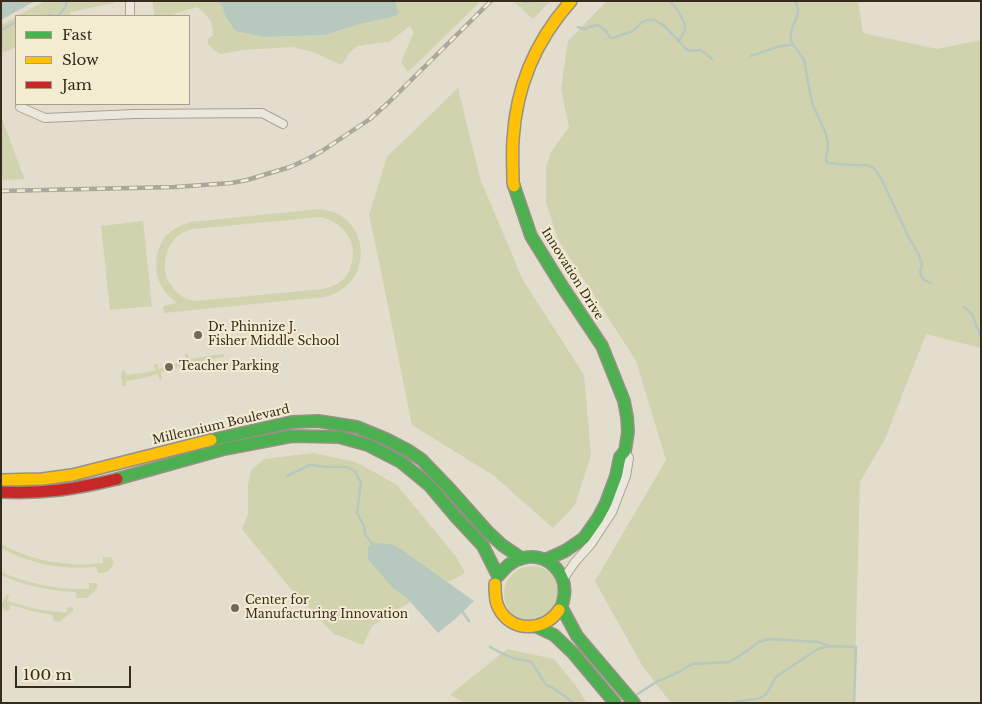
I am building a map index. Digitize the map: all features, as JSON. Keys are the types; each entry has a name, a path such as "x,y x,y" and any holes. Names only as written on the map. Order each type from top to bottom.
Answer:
{"street":[{"path":"130,1 130,15"},
{"name":"Innovation Drive","path":"545,560 565,551 584,538 598,518 616,476 620,458 625,450 628,432 624,401 602,346 531,236 513,182 513,139 519,96 538,46 548,29 571,1"},
{"path":"134,105 134,114"},
{"path":"20,107 45,118 134,114 262,113 283,124"},
{"name":"Millennium Boulevard","path":"1,480 42,479 72,475 221,437 292,422 318,421 358,428 409,451 422,460 487,531 502,545 521,558"},
{"name":"Millennium Boulevard","path":"1,492 51,492 85,487 224,449 292,436 339,437 368,445 401,462 429,484 483,546 496,580"},
{"name":"Innovation Drive","path":"564,578 612,512 626,476 629,458 625,450"},
{"path":"533,556 545,560 555,566 564,578 565,597 562,608 556,617 547,624 529,628 513,624 505,618 495,602 496,580 511,561 533,556"},
{"path":"562,608 577,636 634,703"},
{"path":"537,627 558,638 611,698"}],"green space":[{"path":"45,1 114,1 114,3 70,12 70,15 19,15"},
{"path":"153,1 216,1 221,4 226,17 235,30 265,37 325,35 360,24 396,16 399,12 395,1 481,1 408,72 401,62 414,32 410,26 389,42 358,46 349,53 342,65 313,52 292,47 243,50 220,54 208,45 208,39 213,35 211,22 197,7 174,15 154,15"},
{"path":"513,1 550,1 533,19"},
{"path":"607,1 858,1 863,33 937,49 981,40 981,348 926,334 885,439 860,482 854,703 671,703 643,667 595,581 666,460 636,361 558,239 546,203 546,167 551,152 569,127 561,89 568,41"},
{"path":"15,18 15,47 1,53 1,25"},
{"path":"458,88 481,181 523,280 584,375 591,455 575,505 553,528 493,475 412,425 369,215 387,157"},
{"path":"1,116 21,170 25,179 1,180"},
{"path":"319,209 328,211 338,214 347,220 354,229 361,249 358,270 345,287 324,297 164,313 163,306 177,303 165,292 158,279 156,264 159,248 164,238 170,233 178,227 191,222","holes":["320,217 342,228 351,241 353,249 353,257 348,274 340,282 330,287 197,301 181,296 167,279 165,264 168,250 176,238 189,230"]},
{"path":"143,221 152,306 110,310 101,226"},
{"path":"185,354 188,354 189,359 221,354 224,354 224,357 191,363 191,370 188,364 161,373 162,379 160,380 157,374 126,381 126,386 123,386 121,376 123,370 126,375 156,370 155,364 157,364 159,369 186,360"},
{"path":"313,453 356,462 397,485 457,558 465,573 400,608 372,626 363,645 334,634 290,588 242,529 248,514 248,485 251,470 264,459"},
{"path":"1,544 26,555 51,562 76,564 103,563 103,557 112,558 114,562 111,568 104,573 98,573 96,567 59,567 35,562 12,554 1,548"},
{"path":"532,566 543,568 552,574 558,583 560,594 558,605 552,614 543,620 532,622 521,620 512,614 506,605 504,594 506,583 512,574 521,568"},
{"path":"1,572 22,580 55,587 89,589 89,583 96,583 98,585 97,589 87,598 76,598 76,592 28,585 1,575"},
{"path":"7,594 9,596 7,601 35,609 67,613 67,608 71,607 73,611 59,622 53,620 53,615 11,605 7,611 3,609 2,604"},
{"path":"507,649 554,659 587,703 465,703 450,695"}],"shaded area":[{"path":"1,1 35,1 1,20"},
{"path":"216,1 395,1 399,12 396,16 360,24 325,35 265,37 235,31 226,17 221,4"},
{"path":"374,543 392,544 474,601 438,633 407,598 393,588 368,559 368,547"}],"waterway":[{"path":"59,15 66,6 67,1"},
{"path":"524,2 530,1"},
{"path":"669,1 684,22 685,30 679,41"},
{"path":"795,1 798,11 791,40 804,60 812,103 826,134 828,144 826,161 828,163 867,165 874,168 882,180 919,255 922,264 920,272 923,279 931,283"},
{"path":"578,27 585,29 598,25 613,38 633,31 647,20 654,20 663,25 686,49 691,51 700,50 712,59"},
{"path":"1,30 15,23"},
{"path":"751,56 777,47 793,45"},
{"path":"964,307 972,314 981,337"},
{"path":"287,476 310,465 347,467 355,471 361,483 357,513 364,526 365,534 374,546"},
{"path":"462,611 469,621"},
{"path":"633,697 658,681 692,664 729,662 759,642 769,639 819,642 828,646"},
{"path":"733,703 761,698 768,692 777,676 818,649 829,646 856,647 854,703"},
{"path":"490,647 513,658 532,663 546,685 574,703"}],"railway":[{"path":"1,191 175,187 231,183 290,167 322,151 370,119 491,1"}],"traffic: fast":[{"path":"514,186 531,236 602,346 624,401 627,417 628,432 625,451 620,457 616,476 598,518 584,538 565,551 545,560"},
{"path":"211,440 292,422 318,421 357,427 386,439 422,460 487,531 502,545 521,558"},
{"path":"117,479 224,449 292,436 339,437 368,445 401,462 429,485 483,546 498,576 512,562 523,558 540,558 554,566 563,579 564,587 563,603 559,610"},
{"path":"562,608 577,636 634,703"},
{"path":"537,627 554,635 573,653 615,703"}],"traffic: slow":[{"path":"514,186 513,140 518,101 523,83 538,48 571,1"},
{"path":"1,480 42,479 72,475 211,440"},
{"path":"495,584 497,604 502,613 517,625 535,626 544,623 559,610"}],"traffic: jam":[{"path":"1,492 60,490 117,479"}],"place":[{"name":"Dr. Phinnize J. Fisher Middle School","path":"198,335"},
{"name":"Teacher Parking","path":"169,367"},
{"name":"Center for Manufacturing Innovation","path":"235,608"}]}
